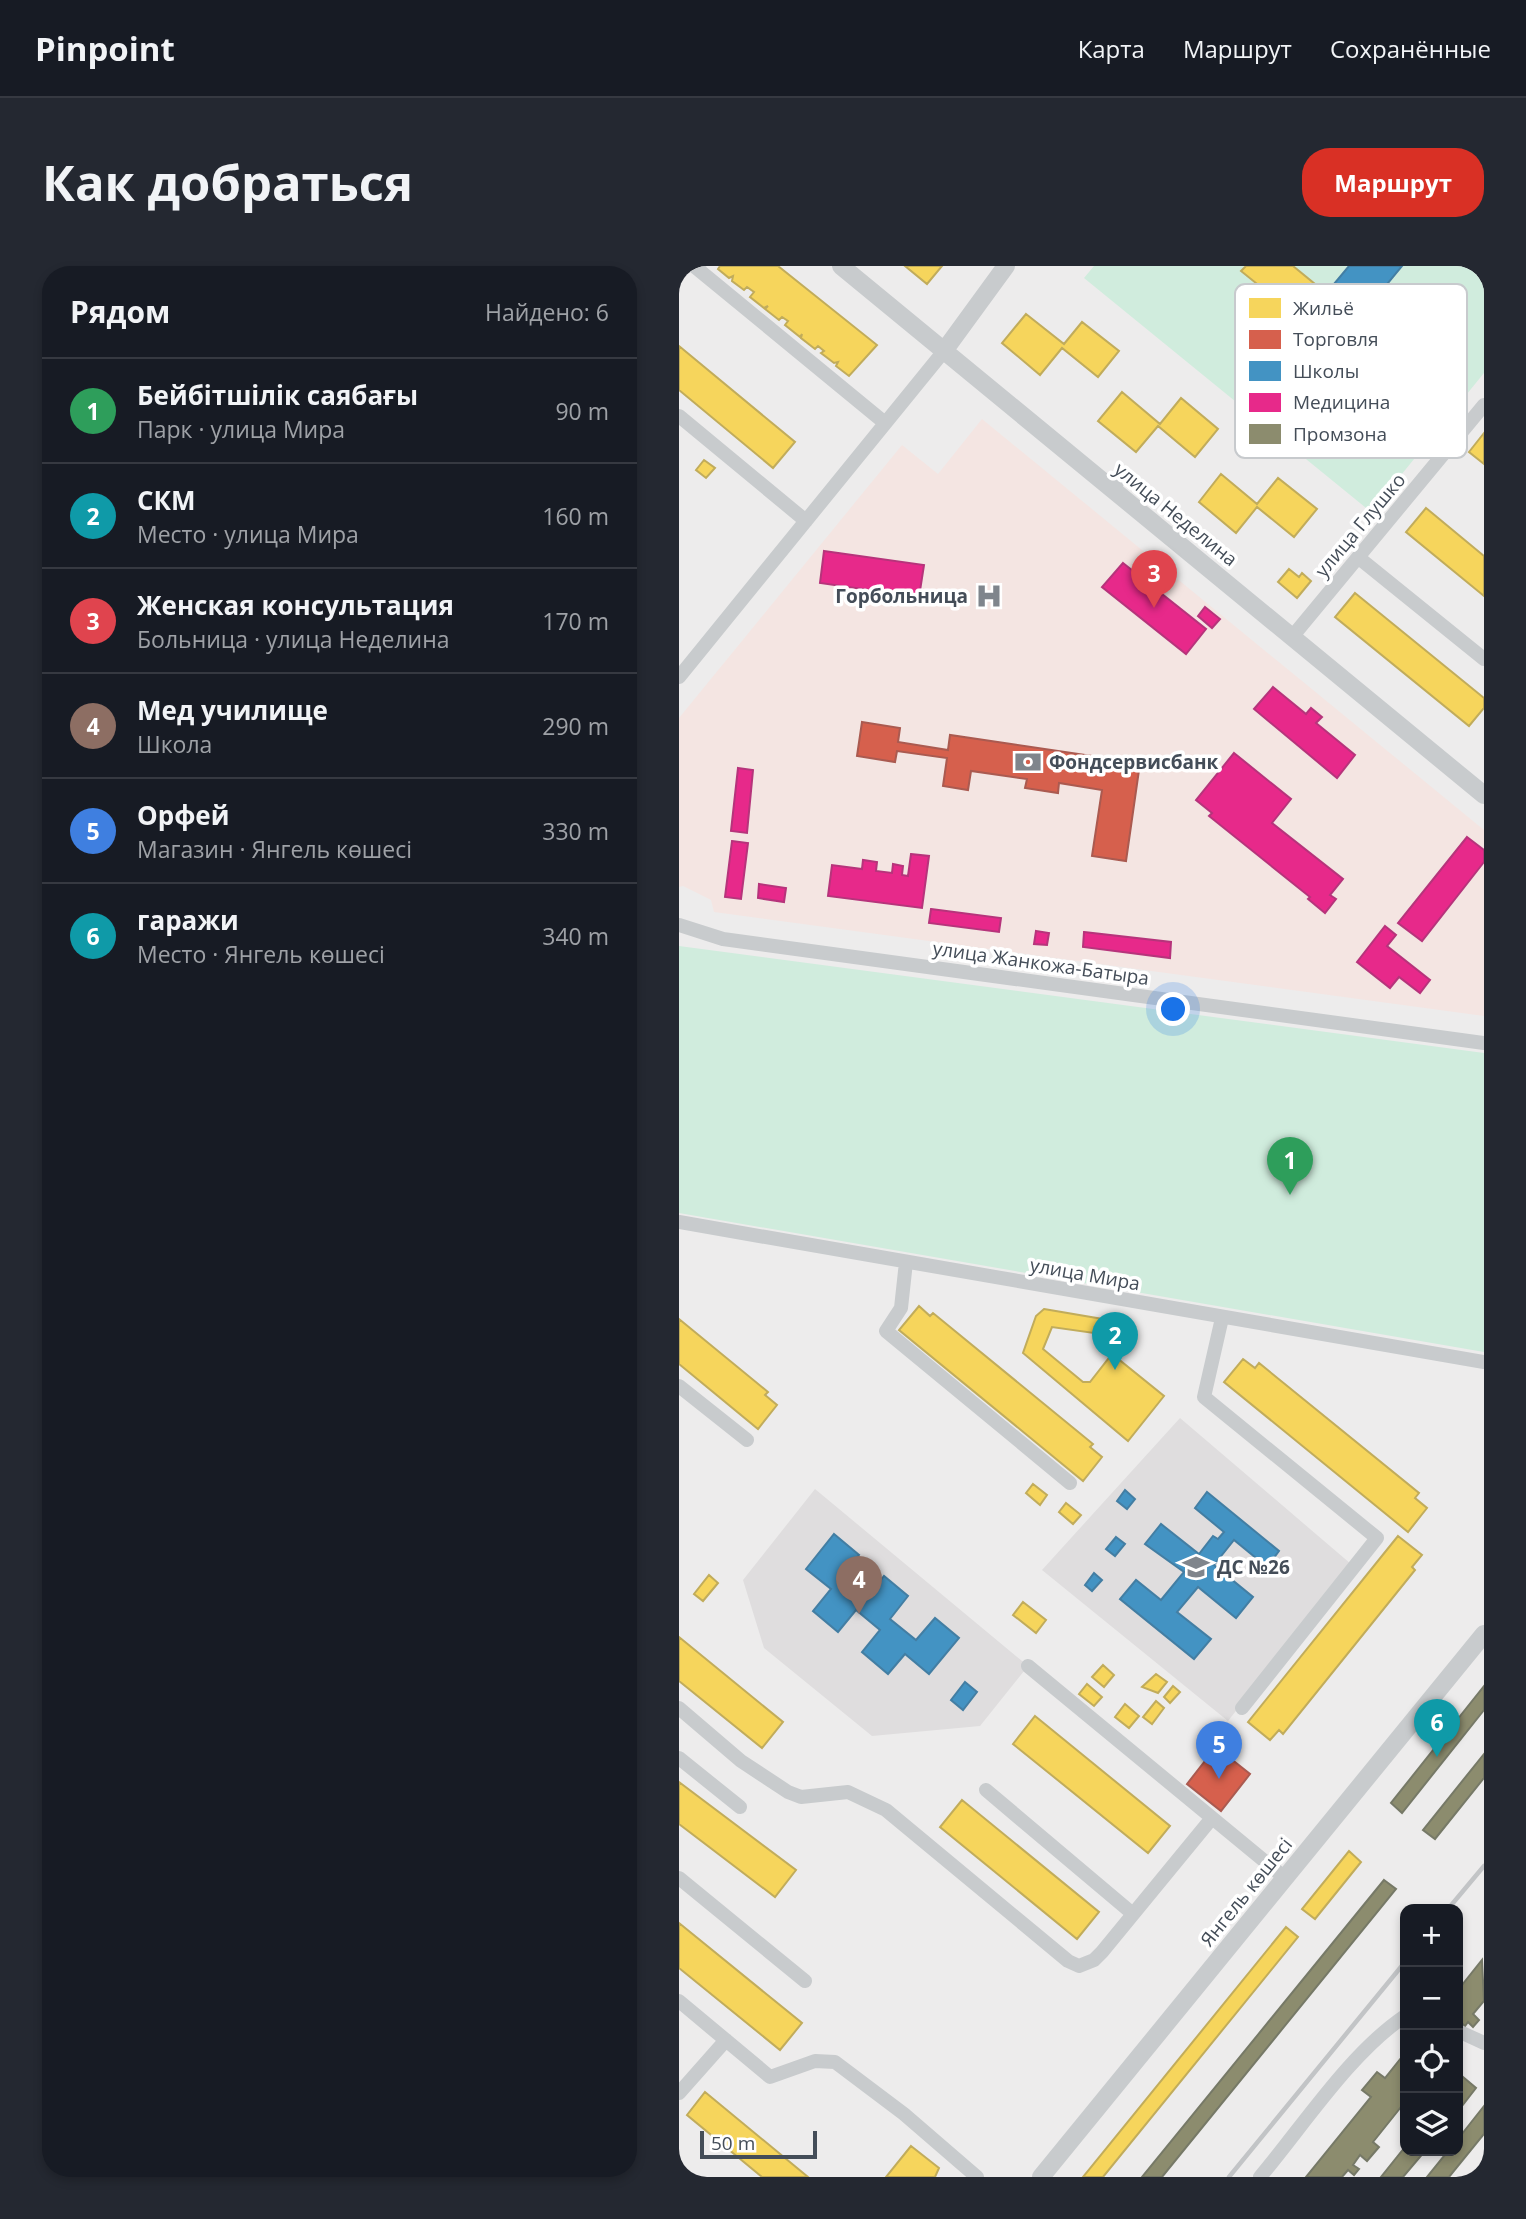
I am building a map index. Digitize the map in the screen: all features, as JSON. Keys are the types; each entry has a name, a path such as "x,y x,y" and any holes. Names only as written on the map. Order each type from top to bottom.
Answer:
{"street":[{"path":"694,266 885,423"},
{"name":"улица Неделина","path":"841,266 1484,795"},
{"path":"679,677 944,351 1006,266"},
{"name":"улица Глушко","path":"1467,426 1484,405"},
{"path":"679,416 806,521"},
{"name":"улица Глушко","path":"1293,637 1441,458"},
{"path":"1112,489 1124,473"},
{"path":"1359,558 1484,659"},
{"name":"улица Жанкожа-Батыра","path":"679,925 723,939 1484,1043"},
{"name":"улица Мира","path":"679,1222 1484,1362"},
{"path":"906,1262 901,1308 886,1331 1070,1483"},
{"path":"1222,1318 1204,1397 1377,1538 1242,1708"},
{"path":"679,1385 747,1440"},
{"name":"Янгель көшесі","path":"1041,2177 1484,1634"},
{"path":"1028,1666 1285,1878"},
{"path":"679,1709 741,1761 788,1792 801,1797 848,1791 886,1810 1068,1961 1079,1966 1094,1960 1213,1818"},
{"path":"679,1758 740,1807"},
{"path":"986,1790 1133,1914"},
{"path":"679,1878 805,1981"},
{"path":"679,2001 770,2077 815,2061 835,2062 904,2114 977,2177"},
{"path":"1260,2177 1316,2105 1385,2032 1400,2020"},
{"path":"1463,2033 1484,2043"},
{"path":"679,2093 726,2040"}],"shaded area":[{"name":"Горбольница","path":"982,419 1484,830 1484,1016 714,912 711,900 683,886 679,887 679,718 902,445 938,474"},
{"name":"ДС №26","path":"1180,1418 1351,1564 1228,1721 1042,1570"},
{"path":"815,1489 1028,1666 980,1726 872,1736 764,1648 743,1580"}],"green space":[{"path":"1094,266 1484,266 1484,373 1467,394 1467,284 1235,284 1235,401 1084,278"},
{"path":"1305,458 1415,458 1371,512"},
{"path":"679,946 1484,1053 1484,1352 679,1213"}],"building: Жильё":[{"path":"720,266 778,266 877,345 849,376 836,366 838,362 834,363 821,353 824,351 818,346 815,349 801,338 802,334 800,337 785,325 788,321 782,317 779,320 765,309 768,306 764,308 750,297 754,292 747,287 744,290 732,281 733,276 729,278 718,269"},
{"path":"905,266 942,266 927,284"},
{"path":"1246,266 1293,266 1315,284 1257,284 1241,271"},
{"path":"1026,314 1064,344 1082,322 1119,351 1098,377 1062,348 1040,375 1002,343"},
{"path":"679,346 795,442 773,468 679,390"},
{"path":"1122,392 1160,424 1181,398 1218,429 1195,457 1158,426 1136,452 1098,421"},
{"path":"1484,433 1484,464 1469,452"},
{"path":"704,460 715,468 706,478 696,470"},
{"path":"1221,474 1257,504 1278,478 1317,509 1294,537 1257,507 1236,533 1199,502"},
{"path":"1426,508 1484,556 1484,596 1406,532"},
{"path":"1289,569 1299,577 1302,573 1311,581 1297,598 1278,582"},
{"path":"1355,593 1484,698 1484,708 1469,726 1335,617"},
{"path":"919,1306 930,1316 933,1313 1093,1444 1090,1447 1102,1457 1083,1481 899,1330"},
{"path":"1044,1309 1132,1324 1122,1337 1052,1327 1043,1349 1083,1382 1090,1382 1112,1354 1164,1396 1128,1441 1023,1353 1036,1316"},
{"path":"679,1319 768,1392 765,1395 777,1405 758,1429 679,1364"},
{"path":"1243,1359 1255,1368 1259,1363 1419,1493 1415,1498 1427,1508 1408,1532 1224,1382"},
{"path":"1033,1484 1047,1495 1040,1505 1026,1493"},
{"path":"1066,1503 1081,1515 1073,1524 1059,1512"},
{"path":"1398,1536 1422,1555 1412,1567 1415,1570 1283,1734 1279,1730 1270,1740 1248,1722"},
{"path":"709,1575 718,1583 703,1601 694,1594"},
{"path":"1023,1602 1046,1620 1036,1633 1013,1615"},
{"path":"679,1637 783,1722 762,1748 679,1681"},
{"path":"1103,1665 1114,1675 1104,1687 1092,1677"},
{"path":"1156,1674 1167,1682 1158,1693 1142,1687"},
{"path":"1087,1684 1102,1697 1094,1706 1079,1694"},
{"path":"1173,1686 1180,1692 1170,1703 1164,1697"},
{"path":"1156,1701 1164,1708 1152,1724 1143,1717"},
{"path":"1125,1704 1139,1716 1129,1728 1115,1717"},
{"path":"1035,1716 1170,1826 1148,1853 1013,1744"},
{"path":"679,1782 796,1870 775,1897 679,1824"},
{"path":"962,1800 1099,1912 1077,1939 940,1827"},
{"path":"1349,1851 1361,1862 1315,1919 1302,1909"},
{"path":"679,1923 802,2023 780,2050 679,1968"},
{"path":"1286,1927 1298,1937 1103,2177 1083,2177"},
{"path":"705,2092 808,2177 762,2177 687,2115"},
{"path":"911,2146 939,2168 935,2177 886,2177"}],"building: Торговля":[{"path":"862,722 900,728 898,742 948,750 950,735 1140,763 1126,861 1092,856 1102,790 1059,783 1058,793 1025,788 1027,779 971,771 968,790 943,786 947,758 897,751 895,762 857,756"},
{"path":"1216,1747 1250,1774 1221,1811 1187,1784"}],"building: Школы":[{"path":"1349,266 1402,266 1387,284 1334,284"},
{"path":"1125,1490 1135,1499 1127,1509 1117,1501"},
{"path":"1207,1492 1279,1551 1267,1567 1234,1540 1214,1565 1253,1597 1236,1618 1198,1587 1177,1612 1211,1639 1194,1659 1120,1599 1136,1580 1161,1600 1184,1572 1145,1544 1161,1524 1199,1554 1213,1536 1218,1539 1224,1532 1195,1508"},
{"path":"834,1534 859,1555 841,1578 866,1599 884,1576 908,1596 890,1619 916,1640 935,1618 959,1638 929,1674 905,1654 888,1674 862,1652 880,1630 856,1610 838,1632 813,1611 831,1589 806,1569"},
{"path":"1116,1537 1125,1544 1115,1556 1106,1549"},
{"path":"1094,1573 1102,1580 1092,1591 1085,1585"},
{"path":"965,1682 977,1692 963,1710 951,1700"}],"building: Медицина":[{"path":"824,551 924,565 919,597 820,583"},
{"path":"1123,563 1206,629 1186,654 1102,587"},
{"path":"1205,607 1220,619 1212,628 1198,616"},
{"path":"1273,687 1306,714 1311,708 1322,717 1316,723 1355,755 1337,778 1254,709"},
{"path":"1234,753 1291,799 1272,823 1343,879 1330,895 1336,899 1325,913 1308,899 1310,897 1209,816 1212,813 1196,800"},
{"path":"738,768 753,770 747,833 731,831"},
{"path":"1467,837 1484,850 1484,862 1422,941 1398,923"},
{"path":"732,841 748,843 741,899 725,897"},
{"path":"911,854 929,856 922,908 828,896 832,865 862,869 863,860 877,862 876,871 892,873 893,864 903,866 902,875 908,876"},
{"path":"759,884 786,888 784,902 758,898"},
{"path":"931,909 1001,918 999,932 929,923"},
{"path":"1385,926 1396,935 1387,946 1430,980 1420,993 1399,977 1390,988 1357,962"},
{"path":"1036,931 1049,933 1047,945 1034,944"},
{"path":"1084,932 1171,942 1170,958 1083,947"}],"building: Промзона":[{"path":"1484,1686 1484,1710 1402,1813 1391,1803"},
{"path":"1484,1754 1484,1778 1435,1839 1423,1830"},
{"path":"1384,1880 1396,1889 1162,2177 1142,2177"},
{"path":"1482,1960 1484,2001 1473,2014 1479,2020 1473,2027 1468,2022 1465,2026 1463,2024 1463,1984"},
{"path":"1400,2059 1400,2108 1373,2142 1379,2147 1367,2161 1360,2155 1353,2165 1359,2169 1354,2175 1348,2170 1342,2177 1306,2177 1371,2097 1362,2090 1377,2072 1385,2078"},
{"path":"1463,2077 1476,2088 1463,2105"},
{"path":"1484,2106 1484,2134 1449,2177 1427,2177 1444,2156 1463,2156 1463,2133"},
{"path":"1400,2153 1400,2156 1421,2156 1403,2177 1381,2177"}],"railway":[{"path":"1452,1904 1484,1866"},
{"path":"1229,2177 1401,1967"}],"place":[{"name":"Горбольница","path":"989,596"},
{"name":"Женская консультация","path":"1154,608"},
{"name":"Фондсервисбанк","path":"1028,762"},
{"name":"Бейбітшілік саябағы","path":"1290,1195"},
{"name":"СКМ","path":"1115,1370"},
{"name":"ДС №26","path":"1196,1567"},
{"name":"Мед училище","path":"859,1614"},
{"name":"гаражи","path":"1437,1757"},
{"name":"Орфей","path":"1219,1779"}]}
